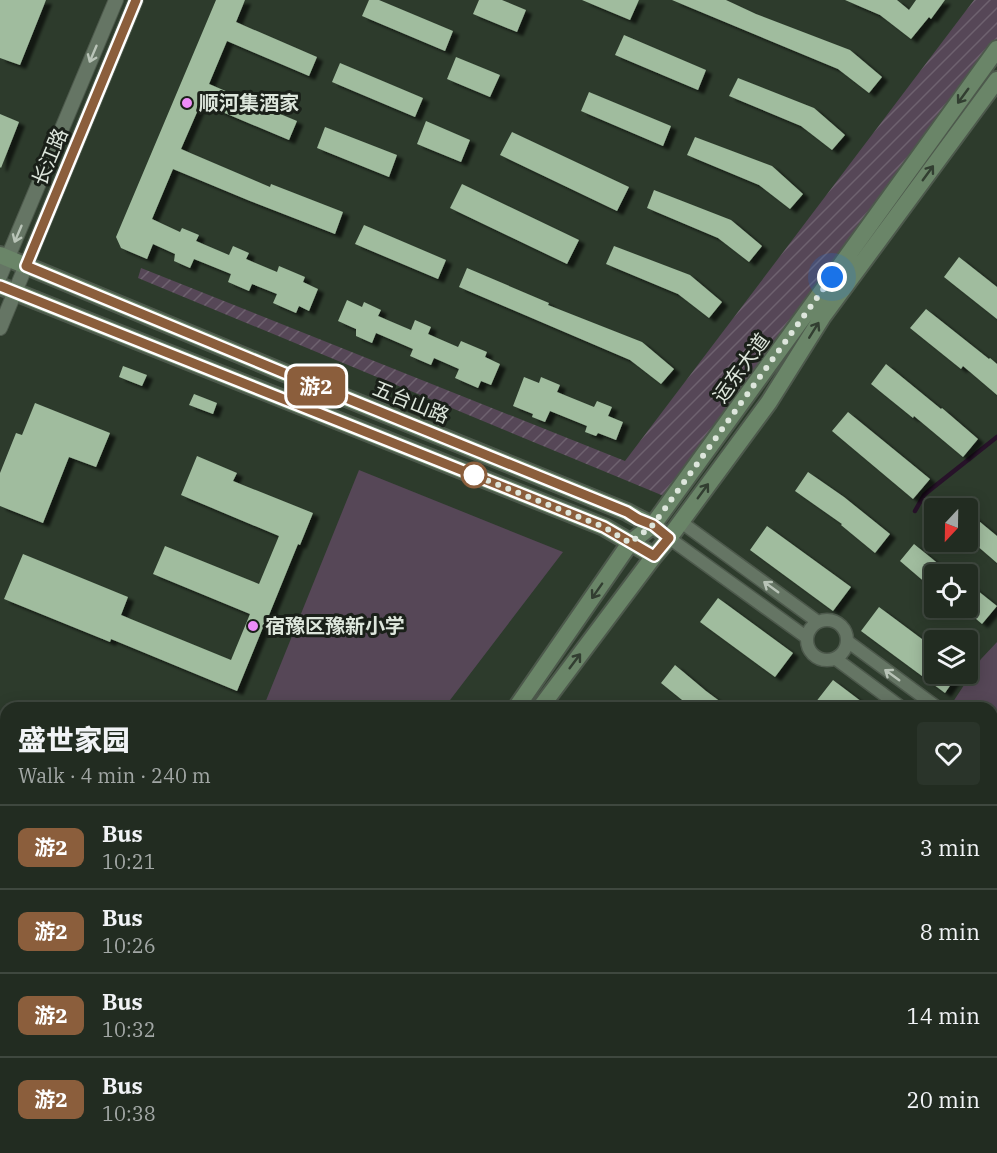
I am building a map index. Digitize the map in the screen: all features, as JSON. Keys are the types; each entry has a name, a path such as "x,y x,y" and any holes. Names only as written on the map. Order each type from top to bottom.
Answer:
{"main road":[{"name":"运东大道","path":"520,702 630,543 653,525 997,49"},
{"name":"运东大道","path":"544,702 681,522 768,402 823,316 997,80"},
{"name":"五台山路","path":"4,257 627,512 653,525 669,538"},
{"path":"7,289 604,527 654,556"}],"street":[{"name":"长江路","path":"0,276 4,257 116,0"},
{"name":"长江路","path":"0,328 7,289 26,266 136,0"},
{"path":"681,522 818,622"},
{"path":"669,538 806,637"},
{"path":"831,620 838,623 846,634 846,648 836,659 824,661 812,655 808,650 806,637 808,631 818,622 831,620"},
{"path":"847,641 930,702"},
{"path":"836,659 894,702"}],"shaded area":[{"path":"974,0 997,0 997,59 671,499 138,278 141,268 625,461"},
{"path":"359,470 563,552 449,702 265,702"},
{"path":"997,642 997,702 953,702 965,684 978,684 978,664"}],"building":[{"path":"0,0 46,0 20,65 0,58"},
{"path":"216,0 245,0 236,22 317,57 309,76 227,41 209,84 297,121 289,140 201,103 181,149 270,187 271,184 343,212 335,234 173,169 152,219 180,232 182,228 199,235 196,241 229,255 233,246 249,253 246,259 277,272 279,266 305,277 303,282 318,289 309,311 299,306 296,313 273,303 277,294 252,284 249,291 228,282 231,274 194,259 190,268 174,261 175,254 153,244 147,259 121,248 116,237"},
{"path":"369,0 379,0 453,31 445,51 362,16"},
{"path":"479,0 502,0 526,10 517,32 473,14"},
{"path":"582,0 639,0 630,20"},
{"path":"672,0 726,0 850,50 882,77 869,93 838,69"},
{"path":"845,0 897,0 909,10 916,0 945,0 931,19 929,17 911,39 880,15"},
{"path":"624,35 706,70 698,90 615,55"},
{"path":"456,57 500,75 490,97 447,79"},
{"path":"340,63 423,98 415,117 332,82"},
{"path":"738,78 814,108 845,135 832,150 801,126 729,96"},
{"path":"589,92 671,126 663,146 581,111"},
{"path":"0,114 19,122 1,168 0,167"},
{"path":"426,121 470,140 461,162 417,144"},
{"path":"325,127 397,155 389,177 317,148"},
{"path":"512,132 629,187 617,211 500,155"},
{"path":"695,137 772,166 803,194 790,209 759,185 687,155"},
{"path":"462,184 579,240 567,264 450,208"},
{"path":"654,190 731,220 762,246 749,262 718,238 647,208"},
{"path":"364,225 446,260 438,279 355,244"},
{"path":"614,246 690,275 722,302 709,318 678,294 606,264"},
{"path":"959,257 997,287 997,319 944,277"},
{"path":"467,268 549,303 548,305 642,342 674,369 661,384 630,360 459,287"},
{"path":"347,300 362,307 364,302 381,310 378,316 411,330 415,320 431,327 428,334 458,347 461,341 487,352 485,357 500,364 491,385 481,381 478,388 455,378 459,369 434,358 431,365 410,356 413,349 376,333 372,343 356,336 356,329 338,321"},
{"path":"926,309 997,364 997,395 963,366 961,369 910,328"},
{"path":"886,364 978,439 963,457 871,384"},
{"path":"123,366 147,375 142,386 119,377"},
{"path":"524,377 539,383 541,377 560,385 557,392 594,407 597,401 612,407 608,416 623,422 616,440 598,433 596,436 585,432 587,426 550,411 545,422 513,406"},
{"path":"194,394 217,403 213,414 189,405"},
{"path":"35,403 110,433 96,467 69,457 43,523 0,506 0,473 16,433 22,435"},
{"path":"848,412 930,479 913,499 832,431"},
{"path":"197,456 237,473 233,481 313,513 237,691 111,639 110,642 4,599 23,554 128,597 121,615 231,660 250,614 153,574 165,546 259,584 279,536 181,495"},
{"path":"808,472 890,534 875,553 842,524 795,491"},
{"path":"978,520 997,536 997,563 978,547"},
{"path":"767,526 851,587 833,611 750,550"},
{"path":"914,544 939,564 924,564 924,581 900,561"},
{"path":"978,591 997,606 982,624 975,618 978,618"},
{"path":"718,598 793,653 775,677 700,622"},
{"path":"879,607 924,641 924,678 861,631"},
{"path":"675,665 721,702 685,702 661,683"},
{"path":"833,680 862,702 816,702"},
{"path":"933,684 951,684 945,693"}],"waterway":[{"path":"915,511 924,495 997,437"}],"bus line":[{"name":"游2","path":"0,286 604,527 654,556 669,538 653,525 627,512 26,266 136,0"}],"place":[{"name":"顺河集酒家","path":"187,103"},
{"name":"宿豫区豫新小学","path":"253,626"}],"route":[{"path":"474,475 471,474 604,527 630,543 653,525 832,277"}]}
